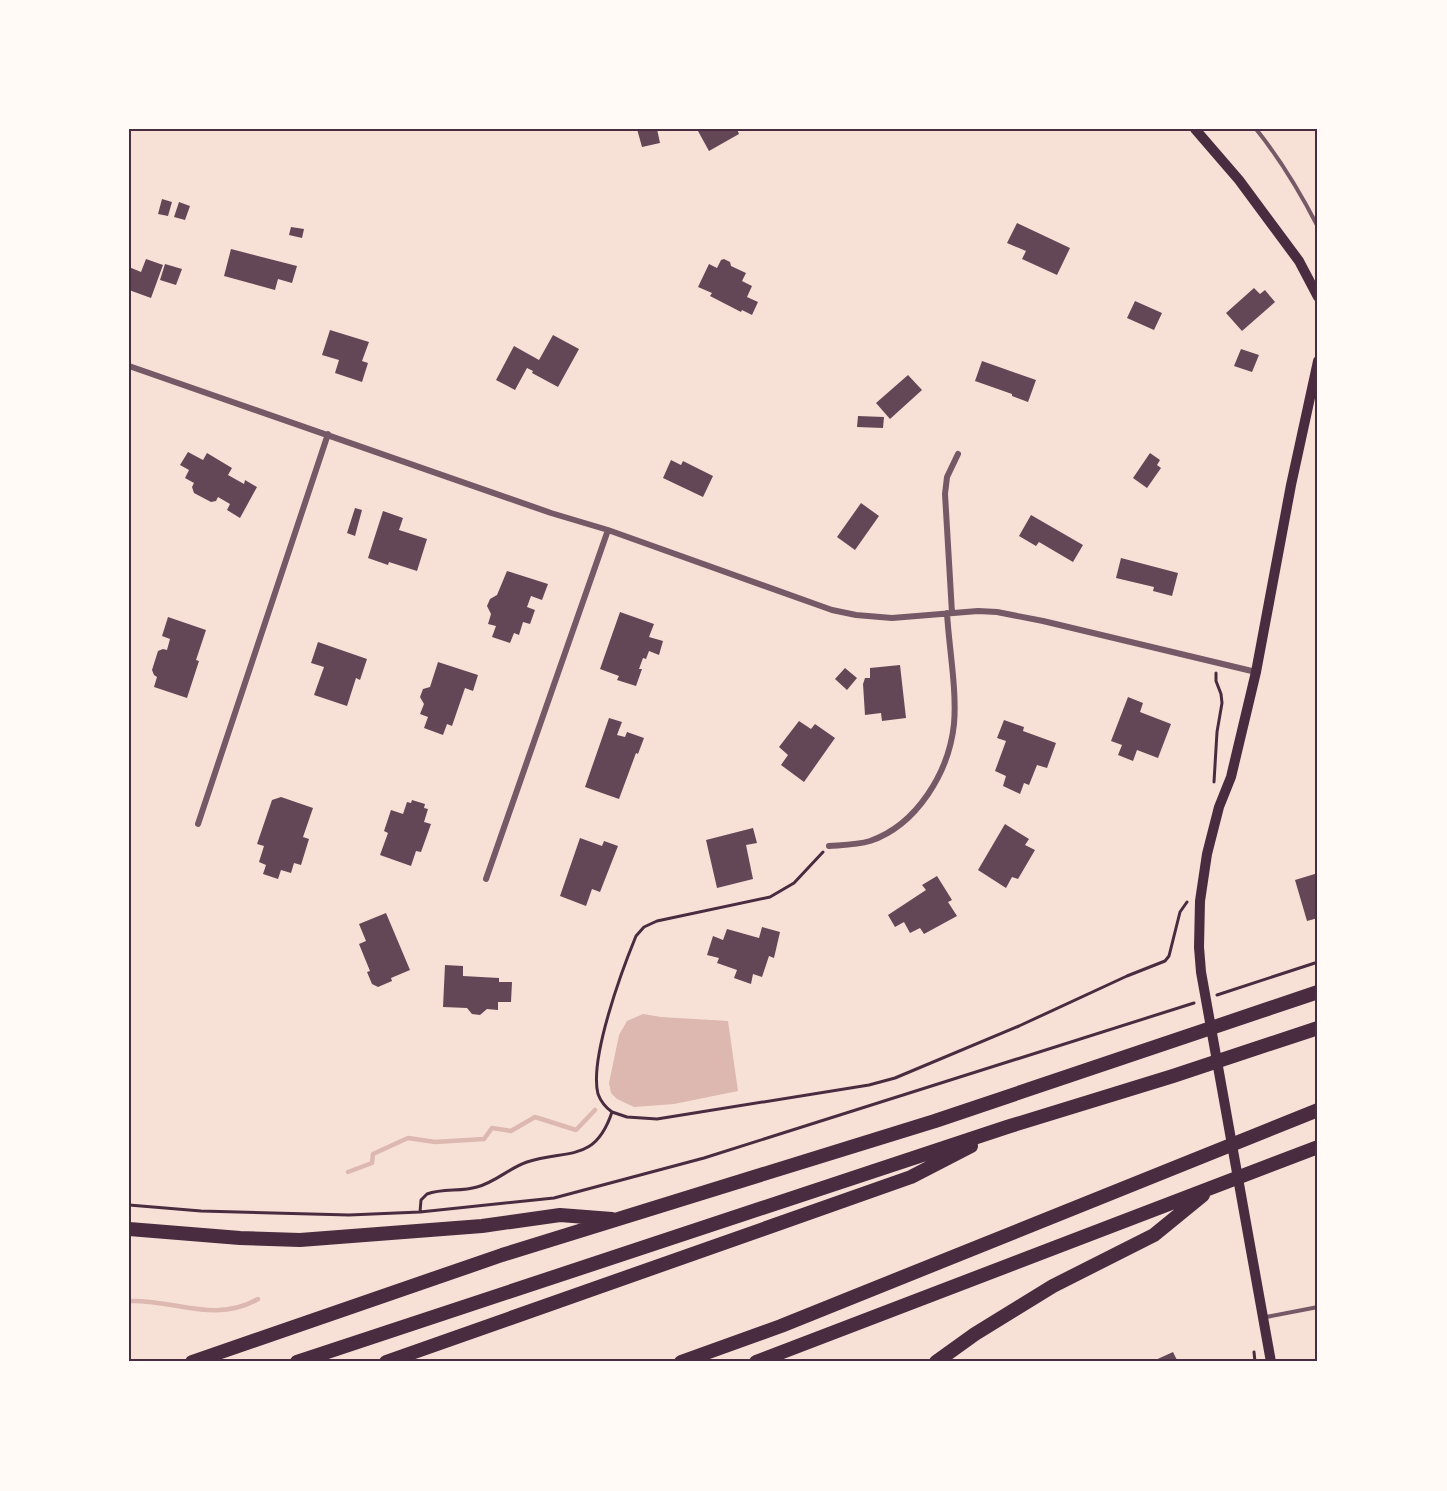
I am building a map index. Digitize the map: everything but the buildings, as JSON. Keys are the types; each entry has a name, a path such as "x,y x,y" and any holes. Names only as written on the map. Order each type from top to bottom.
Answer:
{"highway":[{"path":"192,1362 502,1255 935,1121 1318,992"},
{"path":"297,1362 1007,1127 1318,1028"},
{"path":"681,1362 781,1326 1318,1110"},
{"path":"386,1362 911,1177 1007,1127"},
{"path":"756,1362 1318,1147"},
{"path":"936,1362 975,1334 1053,1286 1154,1235 1212,1187"},
{"path":"129,1229 240,1238 300,1240 471,1227 560,1215 620,1220"}],"main road":[{"path":"1195,129 1239,180 1299,261 1318,297"},
{"path":"1271,1362 1201,972 1200,901 1207,854 1219,807 1231,777 1256,672 1318,361"}],"street":[{"path":"129,366 551,513 608,530 832,610 892,618 978,611 998,612 1256,672"},
{"path":"198,824 328,435"},
{"path":"829,846 867,842 899,825 917,808 934,784 951,743 954,723 945,494 946,477 957,454"},
{"path":"486,879 608,530"}],"lane":[{"path":"1256,129 1297,186 1318,227"},
{"path":"1263,1317 1318,1306"}],"path":[{"path":"829,846 794,883 778,894 657,921 644,927 636,936 600,1041 597,1080 598,1092 604,1106 612,1112 627,1117 657,1119 869,1085 895,1078 1165,961 1169,956 1180,912 1189,899"},
{"path":"1208,998 1318,962"},
{"path":"129,1204 201,1211 349,1215 420,1212 554,1198 704,1158 1197,1001"},
{"path":"420,1212 421,1200 427,1194 475,1188 488,1184 529,1162 583,1150 599,1139 612,1112"}],"shaded area":[{"path":"643,1014 728,1021 738,1091 674,1104 634,1107 617,1099 611,1093 609,1083 619,1035 627,1021"}],"waterway":[{"path":"348,1172 372,1163 373,1154 408,1138 435,1142 484,1139 492,1128 511,1131 535,1117 576,1130 595,1110"},
{"path":"129,1301 146,1301 194,1309 226,1310 258,1299"}]}
